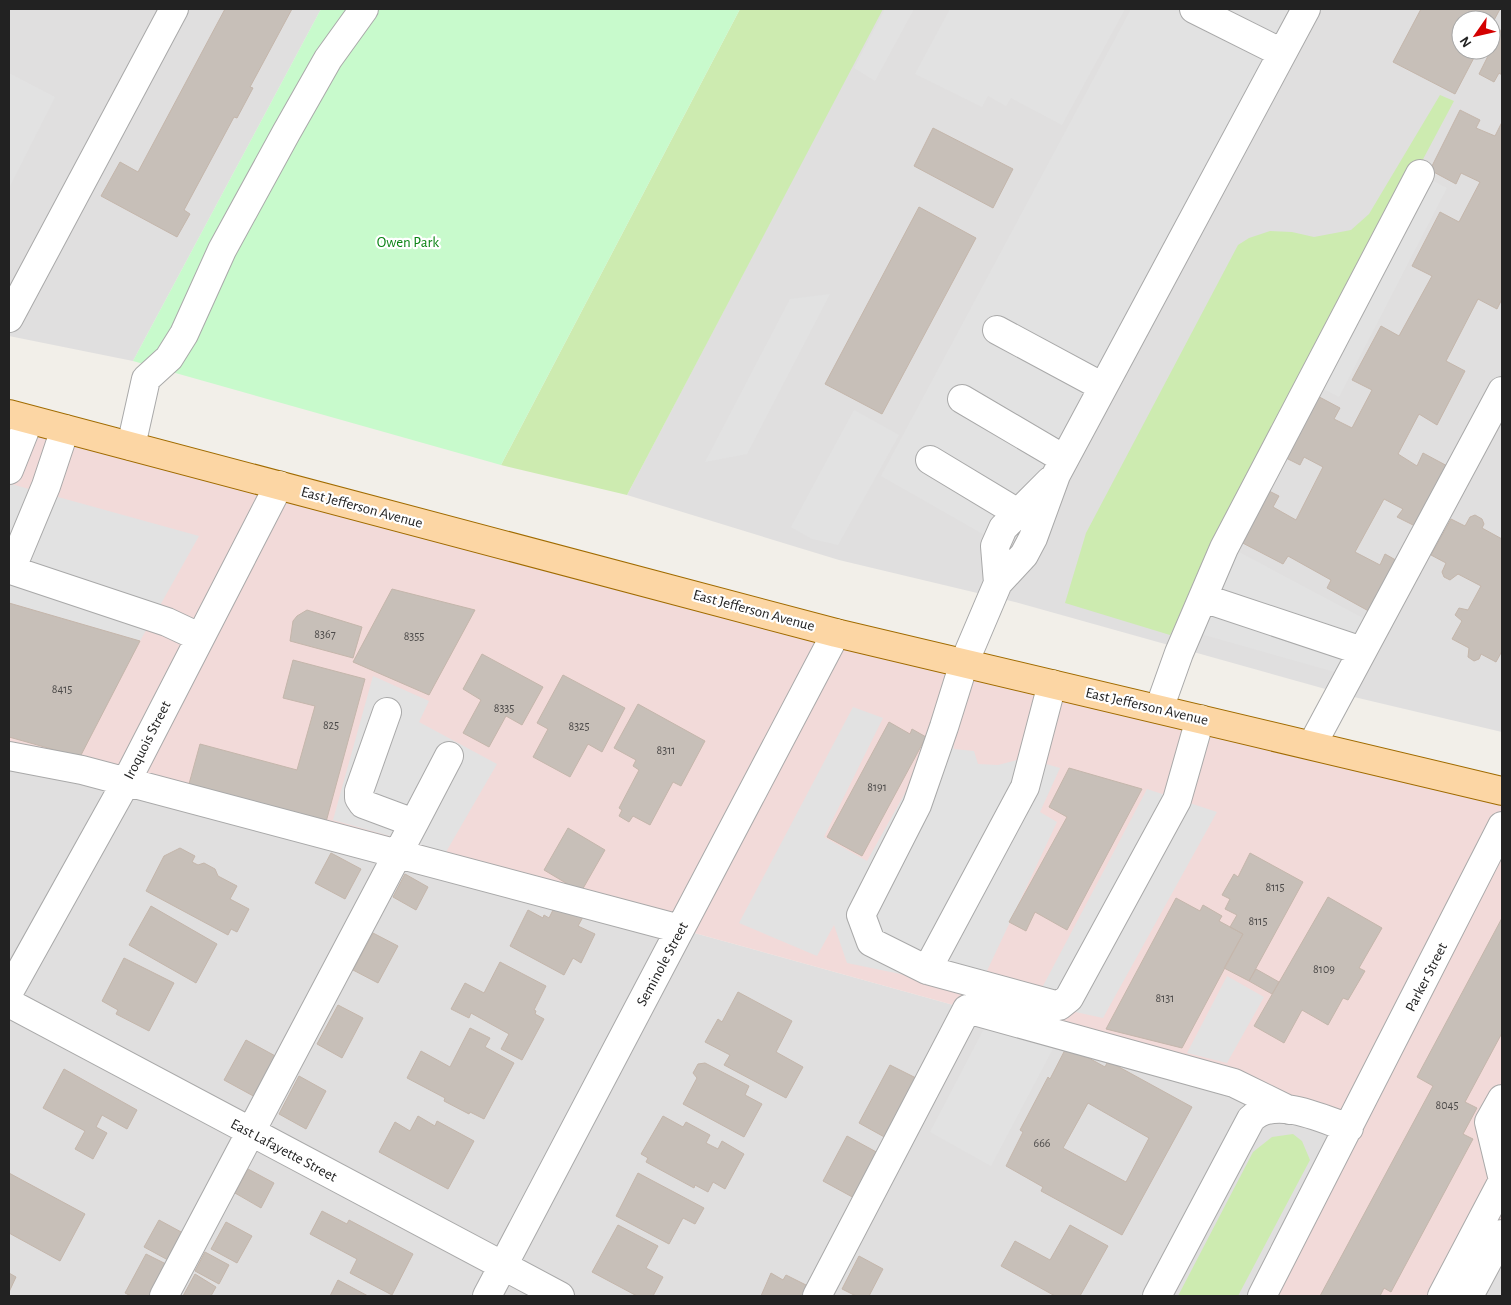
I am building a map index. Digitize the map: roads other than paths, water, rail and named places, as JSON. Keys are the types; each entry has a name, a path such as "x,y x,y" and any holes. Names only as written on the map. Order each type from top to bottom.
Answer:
{"main road":[{"name":"East Jefferson Avenue","path":"19,417 279,484 836,633 1502,791"}],"street":[{"path":"9,318 174,9"},
{"path":"131,446 146,379 169,358 184,334 222,250 286,133 328,60 364,9"},
{"path":"1194,9 1282,53"},
{"path":"1200,719 1177,800 1069,998 1059,1006 927,970 872,942 861,915 917,805 964,663 998,583 1024,555 1033,538 1060,467 1306,9"},
{"path":"1159,709 1179,653 1224,548 1420,174"},
{"path":"997,330 1103,387"},
{"path":"1312,745 1502,391"},
{"path":"962,399 1060,467"},
{"path":"9,470 19,417"},
{"path":"65,428 46,486 11,570 167,622 199,637"},
{"path":"930,460 1018,513"},
{"path":"998,583 995,546 1003,528 1060,467"},
{"name":"Iroquois Street","path":"9,992 126,782 279,484"},
{"path":"1204,598 1362,651"},
{"name":"Seminole Street","path":"487,1296 836,633"},
{"path":"927,970 1025,787 1052,684"},
{"path":"387,712 359,791 359,798 363,804 414,823"},
{"path":"9,756 82,770 399,855 634,915 680,930"},
{"path":"164,1296 399,855 449,756"},
{"name":"Parker Street","path":"1262,1296 1502,826"},
{"name":"East Lafayette Street","path":"9,1003 560,1296"},
{"path":"817,1296 967,1009 1234,1083 1289,1110 1349,1128"},
{"path":"1502,1099 1489,1122 1502,1176"},
{"path":"1157,1296 1251,1119 1258,1112 1289,1110"},
{"path":"1442,1296 1502,1182"},
{"path":"1469,1296 1502,1234"}],"park label":[{"name":"Owen Park","path":"408,242"}]}
